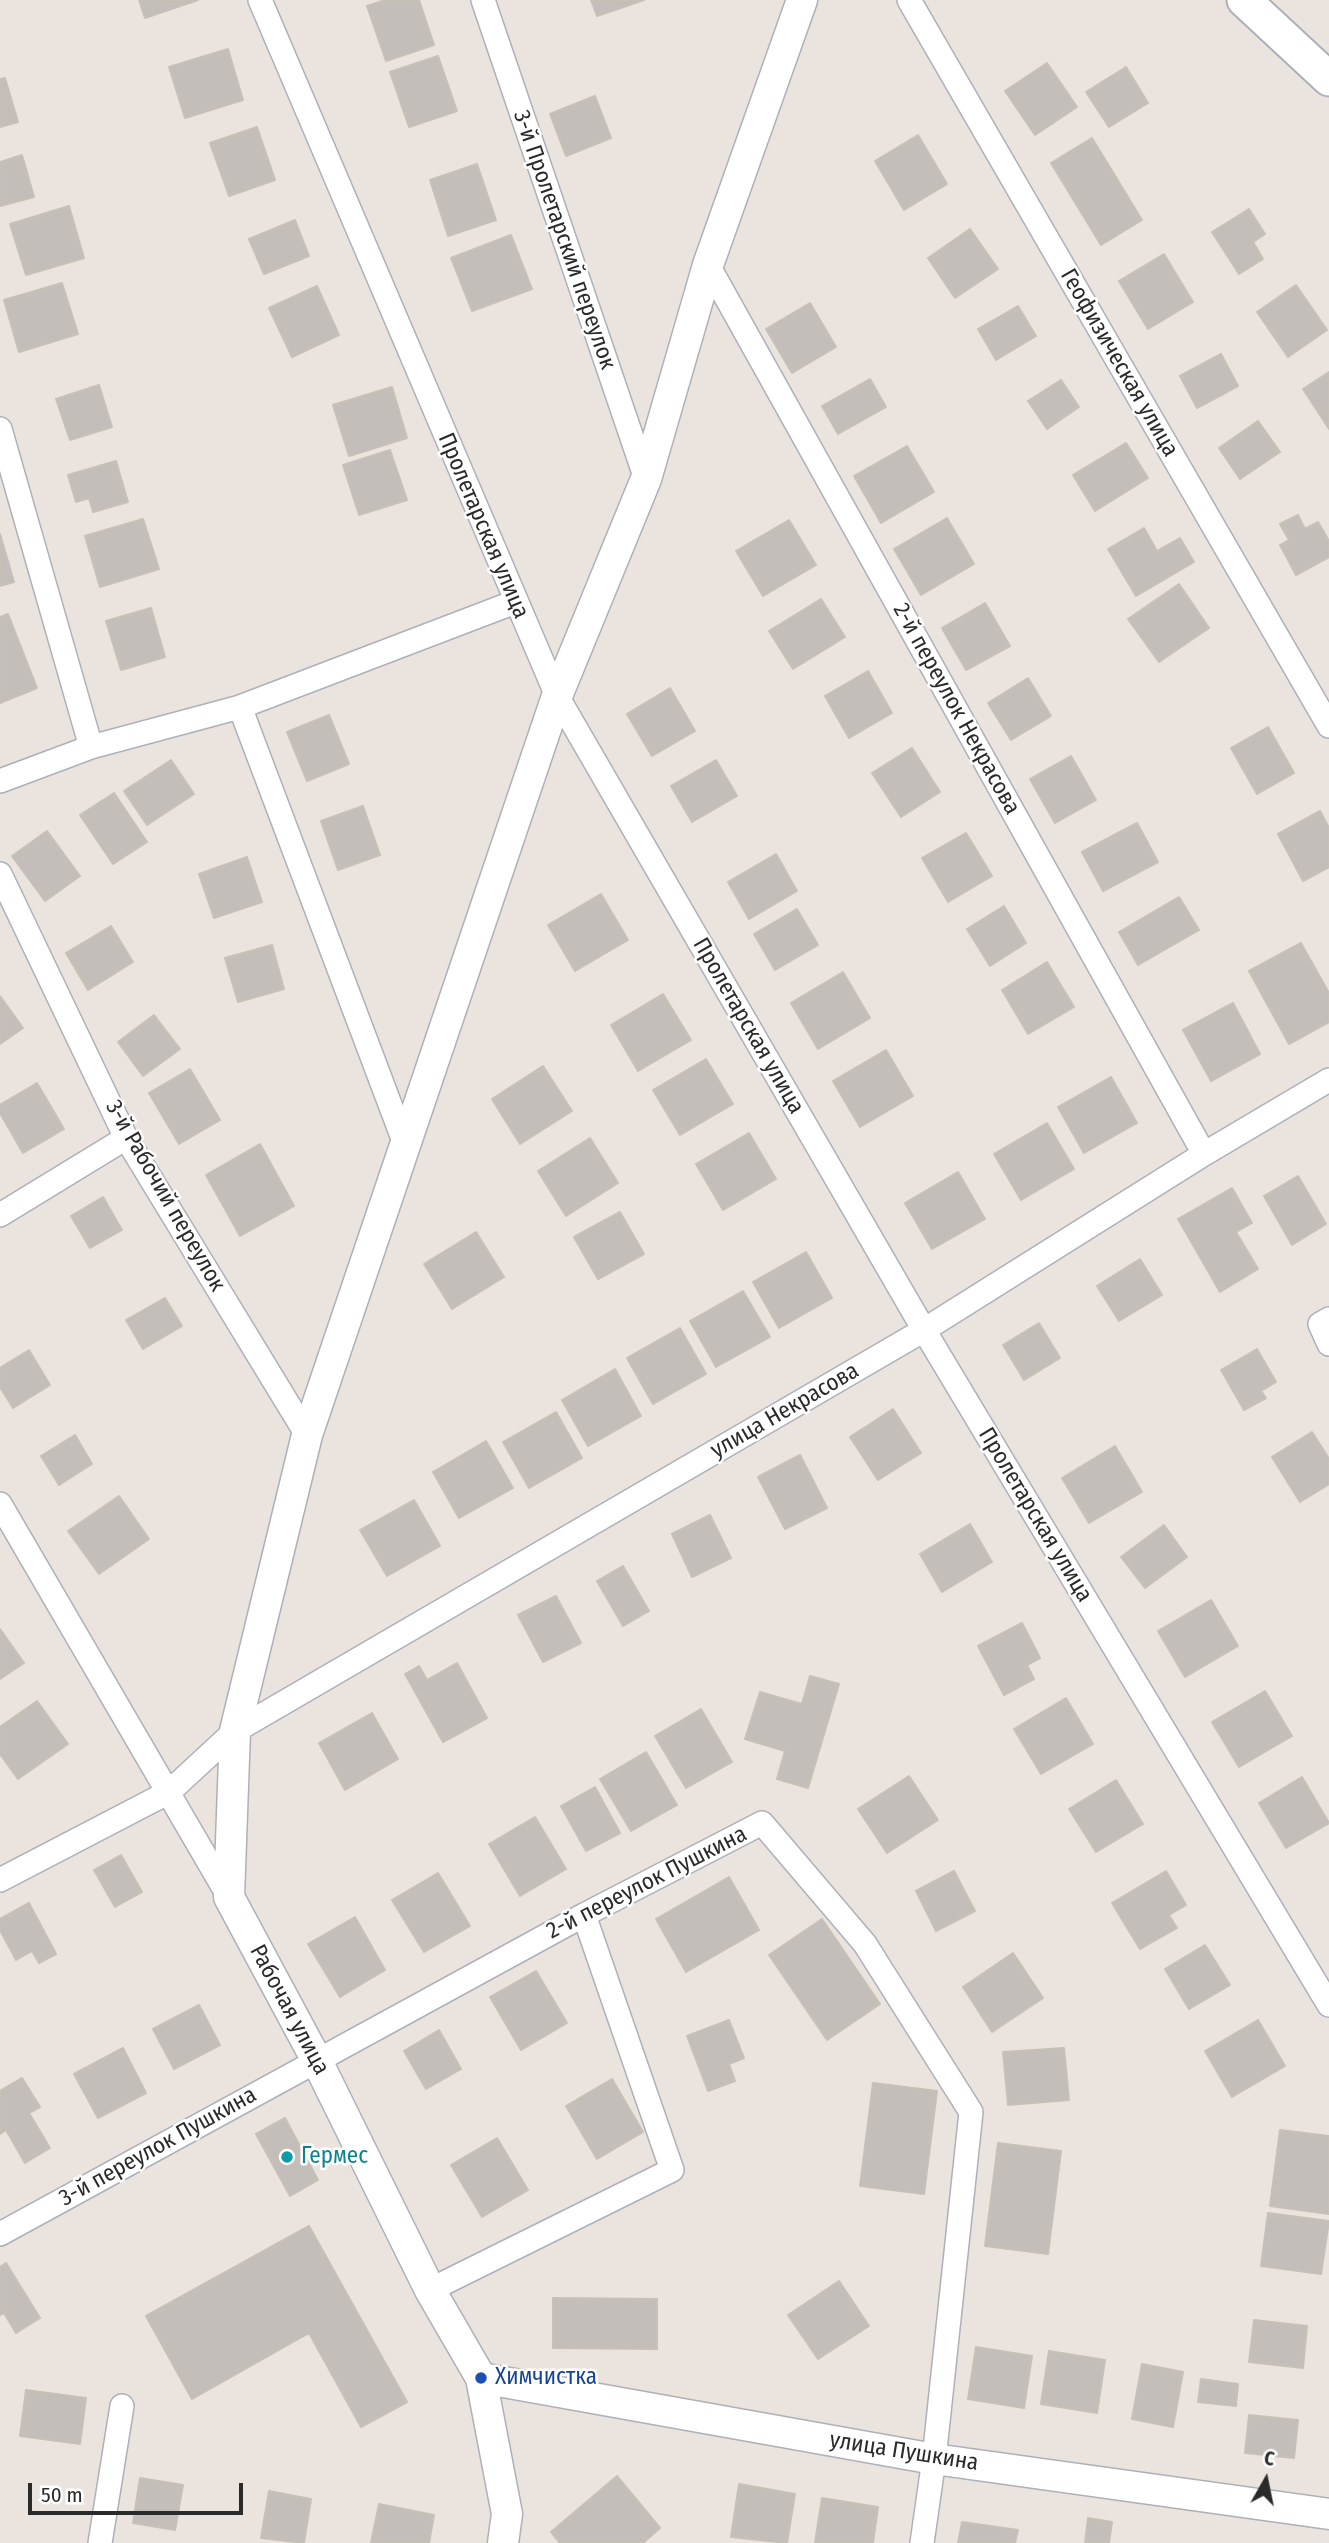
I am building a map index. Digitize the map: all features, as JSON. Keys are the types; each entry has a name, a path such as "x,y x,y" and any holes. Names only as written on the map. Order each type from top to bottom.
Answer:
{"main road":[{"path":"1244,0 1329,79"}],"street":[{"name":"Пролетарская улица","path":"260,0 557,696 924,1330 1329,2005"},
{"name":"3-й Пролетарский переулок","path":"483,0 646,480"},
{"path":"229,1897 235,1731 307,1435 557,696 646,480 708,265 802,0"},
{"name":"Геофизическая улица","path":"909,0 1329,726"},
{"name":"2-й переулок Некрасова","path":"708,265 1204,1154"},
{"path":"0,429 91,747"},
{"path":"0,781 91,747 240,707 515,602"},
{"path":"240,707 405,1144"},
{"name":"3-й Рабочий переулок","path":"0,874 126,1138 307,1435"},
{"name":"улица Некрасова","path":"169,1792 235,1731 924,1330 1204,1154 1327,1087"},
{"path":"0,1215 126,1138"},
{"path":"1329,1319 1320,1324 1329,1344"},
{"name":"Рабочая улица","path":"0,1504 229,1897 316,2059 430,2290 481,2378 507,2514 503,2543"},
{"path":"0,1880 169,1792"},
{"name":"2-й переулок Пушкина","path":"316,2059 583,1915 762,1823 865,1944 971,2112 934,2459 922,2543"},
{"path":"430,2290 673,2170 583,1915"},
{"name":"3-й переулок Пушкина","path":"0,2234 316,2059"},
{"name":"улица Пушкина","path":"481,2378 934,2459 1329,2514"},
{"path":"100,2543 122,2406"}],"building":[{"path":"139,0 198,0 145,18"},
{"path":"385,0 419,0 434,45 386,61 367,6"},
{"path":"591,0 644,0 597,16"},
{"path":"228,49 243,100 185,118 169,67"},
{"path":"438,56 457,111 409,127 390,72"},
{"path":"1047,63 1077,107 1035,135 1005,91"},
{"path":"1126,67 1148,103 1109,127 1086,92"},
{"path":"5,78 18,122 0,127 0,79"},
{"path":"595,96 611,138 566,156 550,114"},
{"path":"257,127 275,180 229,196 210,143"},
{"path":"918,135 947,184 904,210 875,161"},
{"path":"1092,138 1142,220 1101,245 1051,163"},
{"path":"22,155 34,197 0,206 0,162"},
{"path":"477,164 496,220 448,236 430,180"},
{"path":"69,206 84,258 26,275 10,224"},
{"path":"1249,209 1265,234 1253,242 1263,259 1239,274 1212,232"},
{"path":"295,220 309,256 264,274 249,239"},
{"path":"970,229 998,269 955,298 928,258"},
{"path":"511,235 532,289 472,311 451,258"},
{"path":"1164,254 1193,302 1148,329 1119,281"},
{"path":"62,283 78,334 19,352 4,300"},
{"path":"1296,285 1327,330 1288,357 1257,312"},
{"path":"317,286 339,335 292,357 269,308"},
{"path":"810,303 836,347 792,373 766,329"},
{"path":"1018,306 1036,336 996,360 978,329"},
{"path":"1221,354 1238,386 1197,408 1180,376"},
{"path":"1329,372 1329,429 1303,389"},
{"path":"870,379 886,407 838,434 822,406"},
{"path":"1061,380 1079,407 1047,429 1028,401"},
{"path":"99,385 112,427 70,440 56,399"},
{"path":"392,387 407,438 349,456 333,405"},
{"path":"1258,421 1280,452 1240,479 1219,448"},
{"path":"1126,443 1148,478 1095,511 1073,475"},
{"path":"907,446 934,492 881,523 854,476"},
{"path":"390,450 407,500 359,515 343,465"},
{"path":"116,461 128,502 93,512 89,498 76,502 68,475"},
{"path":"1298,515 1305,529 1318,522 1329,541 1329,557 1296,575 1280,545 1289,540 1280,524"},
{"path":"947,518 974,564 921,595 894,549"},
{"path":"143,519 159,569 100,587 85,536"},
{"path":"789,520 816,565 763,596 736,551"},
{"path":"1144,528 1157,551 1180,538 1194,562 1136,596 1108,549"},
{"path":"0,534 14,582 0,586"},
{"path":"1179,584 1209,628 1159,662 1128,619"},
{"path":"821,599 845,637 793,669 769,631"},
{"path":"985,603 1010,646 966,670 942,628"},
{"path":"151,608 165,657 121,670 106,621"},
{"path":"8,614 37,688 0,703 0,617"},
{"path":"868,671 892,713 849,738 825,696"},
{"path":"1028,678 1051,716 1011,740 988,703"},
{"path":"670,688 695,731 652,756 627,714"},
{"path":"329,715 349,764 307,781 287,732"},
{"path":"1268,727 1294,773 1257,794 1231,748"},
{"path":"912,748 940,792 901,817 872,773"},
{"path":"1071,756 1096,800 1055,823 1030,779"},
{"path":"171,760 194,794 147,825 124,791"},
{"path":"716,760 737,796 692,822 671,786"},
{"path":"114,793 147,842 113,864 80,815"},
{"path":"363,806 380,855 338,870 321,821"},
{"path":"1320,811 1329,828 1329,867 1303,881 1278,834"},
{"path":"1137,823 1158,862 1103,891 1082,852"},
{"path":"47,831 80,876 45,901 12,856"},
{"path":"966,833 992,876 948,902 922,858"},
{"path":"776,854 797,891 749,919 728,882"},
{"path":"247,857 262,902 214,918 199,874"},
{"path":"601,894 628,940 575,971 548,925"},
{"path":"1179,897 1199,930 1138,965 1119,932"},
{"path":"1004,906 1026,943 990,966 967,929"},
{"path":"797,909 818,945 775,970 754,934"},
{"path":"111,926 133,962 88,990 66,953"},
{"path":"1301,943 1329,993 1329,1022 1289,1044 1249,971"},
{"path":"272,945 284,989 238,1002 225,958"},
{"path":"1047,962 1074,1007 1028,1034 1002,990"},
{"path":"843,972 870,1018 818,1049 791,1003"},
{"path":"663,994 691,1040 638,1071 611,1025"},
{"path":"0,996 23,1028 0,1044"},
{"path":"1233,1003 1260,1054 1211,1081 1183,1030"},
{"path":"154,1015 180,1049 143,1076 118,1042"},
{"path":"886,1050 913,1096 860,1127 833,1081"},
{"path":"706,1059 733,1104 680,1135 653,1090"},
{"path":"543,1066 572,1111 520,1144 492,1099"},
{"path":"190,1069 220,1120 179,1144 149,1093"},
{"path":"1111,1077 1137,1123 1084,1153 1058,1107"},
{"path":"37,1083 64,1129 23,1153 0,1113 0,1105"},
{"path":"1047,1123 1074,1169 1021,1200 994,1154"},
{"path":"749,1133 776,1179 723,1210 696,1164"},
{"path":"590,1138 618,1183 566,1216 538,1171"},
{"path":"260,1144 294,1206 240,1236 206,1175"},
{"path":"958,1172 985,1219 932,1249 905,1203"},
{"path":"1298,1176 1326,1224 1292,1245 1264,1196"},
{"path":"1232,1188 1252,1223 1236,1232 1258,1269 1220,1292 1178,1219"},
{"path":"103,1197 122,1230 90,1248 71,1216"},
{"path":"620,1212 644,1254 598,1279 574,1237"},
{"path":"476,1232 504,1277 452,1309 424,1264"},
{"path":"806,1252 832,1298 779,1328 753,1282"},
{"path":"1140,1259 1162,1295 1119,1321 1097,1286"},
{"path":"743,1291 770,1337 716,1367 690,1321"},
{"path":"165,1298 182,1326 143,1349 126,1320"},
{"path":"1039,1323 1060,1358 1024,1380 1003,1345"},
{"path":"680,1328 706,1374 653,1404 627,1358"},
{"path":"1257,1349 1276,1382 1261,1391 1266,1398 1244,1410 1221,1370"},
{"path":"29,1350 50,1385 13,1408 0,1387 0,1368"},
{"path":"615,1369 641,1416 588,1446 562,1400"},
{"path":"893,1409 921,1453 878,1480 850,1437"},
{"path":"556,1412 582,1458 529,1488 503,1442"},
{"path":"1312,1432 1329,1459 1329,1484 1300,1502 1272,1457"},
{"path":"75,1435 92,1464 59,1485 41,1456"},
{"path":"486,1441 513,1488 459,1518 433,1472"},
{"path":"1115,1446 1142,1492 1089,1523 1062,1478"},
{"path":"800,1455 827,1508 785,1529 758,1477"},
{"path":"119,1496 149,1539 99,1574 68,1531"},
{"path":"414,1500 440,1546 387,1576 360,1530"},
{"path":"710,1515 731,1558 692,1577 672,1534"},
{"path":"970,1524 992,1562 942,1592 920,1554"},
{"path":"1164,1525 1187,1557 1145,1588 1121,1557"},
{"path":"623,1566 649,1611 623,1626 597,1581"},
{"path":"556,1596 581,1643 543,1662 518,1615"},
{"path":"1211,1600 1238,1646 1185,1677 1158,1631"},
{"path":"1022,1623 1040,1658 1027,1665 1034,1679 1004,1695 978,1646"},
{"path":"0,1629 24,1663 0,1679"},
{"path":"457,1663 487,1718 443,1742 405,1674 419,1666 427,1680"},
{"path":"810,1676 839,1684 808,1788 777,1779 785,1751 745,1739 760,1692 802,1704"},
{"path":"1265,1691 1292,1736 1239,1767 1212,1722"},
{"path":"1066,1698 1093,1744 1041,1774 1014,1729"},
{"path":"37,1701 68,1744 18,1779 0,1754 0,1727"},
{"path":"701,1709 732,1762 686,1788 655,1736"},
{"path":"372,1713 398,1759 345,1790 319,1743"},
{"path":"646,1752 677,1805 631,1831 600,1779"},
{"path":"909,1776 938,1820 887,1853 858,1809"},
{"path":"1302,1777 1329,1823 1286,1848 1259,1803"},
{"path":"1116,1780 1143,1824 1096,1852 1069,1809"},
{"path":"595,1787 620,1833 586,1851 561,1806"},
{"path":"535,1817 566,1869 520,1896 489,1844"},
{"path":"121,1855 142,1892 115,1907 94,1870"},
{"path":"954,1871 975,1911 936,1931 916,1891"},
{"path":"1166,1871 1186,1905 1169,1915 1177,1928 1140,1949 1112,1903"},
{"path":"438,1873 470,1926 424,1952 392,1900"},
{"path":"729,1877 759,1930 686,1972 656,1919"},
{"path":"29,1903 56,1954 39,1963 32,1951 16,1960 0,1930 0,1919"},
{"path":"355,1917 385,1970 340,1997 308,1944"},
{"path":"822,1919 880,2004 827,2040 769,1955"},
{"path":"1205,1945 1230,1985 1189,2009 1165,1969"},
{"path":"1013,1953 1043,1998 992,2032 963,1987"},
{"path":"536,1971 567,2023 521,2050 490,1997"},
{"path":"199,2005 220,2045 174,2069 153,2029"},
{"path":"729,2020 744,2058 729,2064 735,2081 708,2091 687,2036"},
{"path":"1258,2020 1285,2066 1232,2097 1205,2051"},
{"path":"439,2030 461,2069 426,2089 404,2051"},
{"path":"123,2048 146,2093 98,2118 74,2074"},
{"path":"1064,2048 1069,2100 1008,2105 1003,2052"},
{"path":"22,2078 40,2107 29,2113 50,2148 25,2163 6,2130 0,2134 0,2091"},
{"path":"612,2079 643,2132 597,2159 566,2106"},
{"path":"873,2083 937,2091 924,2194 860,2186"},
{"name":"Гермес","path":"285,2118 318,2180 290,2196 256,2134"},
{"path":"1280,2130 1329,2136 1329,2214 1270,2206"},
{"path":"497,2138 528,2190 482,2217 451,2165"},
{"path":"998,2143 1061,2151 1048,2254 985,2246"},
{"path":"1268,2213 1329,2221 1321,2274 1261,2266"},
{"path":"309,2226 407,2402 361,2427 309,2333 192,2399 146,2316"},
{"path":"6,2263 40,2318 16,2333 4,2313 0,2315 0,2267"},
{"path":"839,2281 869,2326 818,2359 788,2315"},
{"path":"553,2298 657,2299 657,2349 553,2348"},
{"path":"1254,2320 1307,2326 1303,2368 1249,2362"},
{"path":"976,2347 1032,2356 1024,2408 968,2399"},
{"path":"1049,2351 1105,2360 1097,2413 1041,2404"},
{"path":"1142,2364 1183,2372 1173,2427 1132,2419"},
{"path":"1201,2379 1238,2384 1236,2406 1198,2402"},
{"path":"26,2390 86,2398 80,2444 20,2436"},
{"path":"1249,2415 1298,2420 1294,2458 1245,2453"},
{"path":"617,2476 660,2528 643,2543 560,2543 551,2532"},
{"path":"140,2478 183,2485 175,2530 133,2523"},
{"path":"739,2484 795,2494 787,2543 731,2537"},
{"path":"269,2491 311,2499 304,2543 261,2538"},
{"path":"822,2498 878,2507 873,2543 815,2543"},
{"path":"379,2504 434,2515 429,2543 371,2543"},
{"path":"1088,2518 1112,2522 1109,2543 1085,2543"},
{"path":"962,2522 1018,2530 1015,2543 958,2543"}],"place":[{"name":"Гермес","path":"287,2157"},
{"name":"Химчистка","path":"481,2378"}]}
